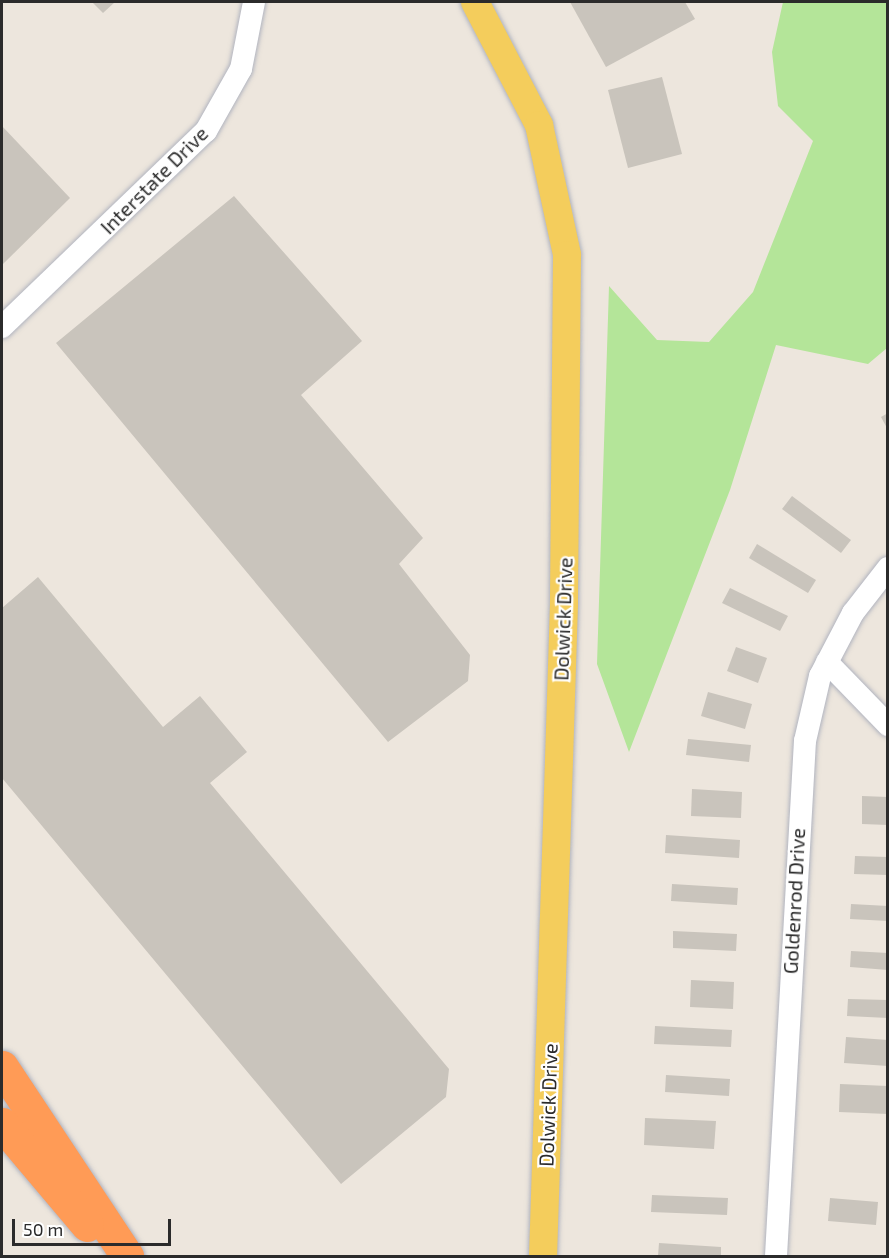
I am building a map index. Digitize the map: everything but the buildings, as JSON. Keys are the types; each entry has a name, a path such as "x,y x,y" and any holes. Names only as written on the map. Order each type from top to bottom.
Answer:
{"highway":[{"path":"2,1067 127,1257"},
{"path":"2,1124 113,1257"}],"main road":[{"name":"Dolwick Drive","path":"475,2 539,125 567,255 564,604 543,1257"}],"street":[{"name":"Interstate Drive","path":"2,327 207,130 241,69 254,2"},
{"name":"Goldenrod Drive","path":"776,1257 800,786 805,741 827,662 853,614 888,568"},
{"path":"827,662 888,725"}],"green space":[{"path":"783,2 887,2 887,348 868,364 776,345 730,490 629,752 597,664 609,286 657,340 709,342 753,292 813,141 778,106 772,52"}]}
